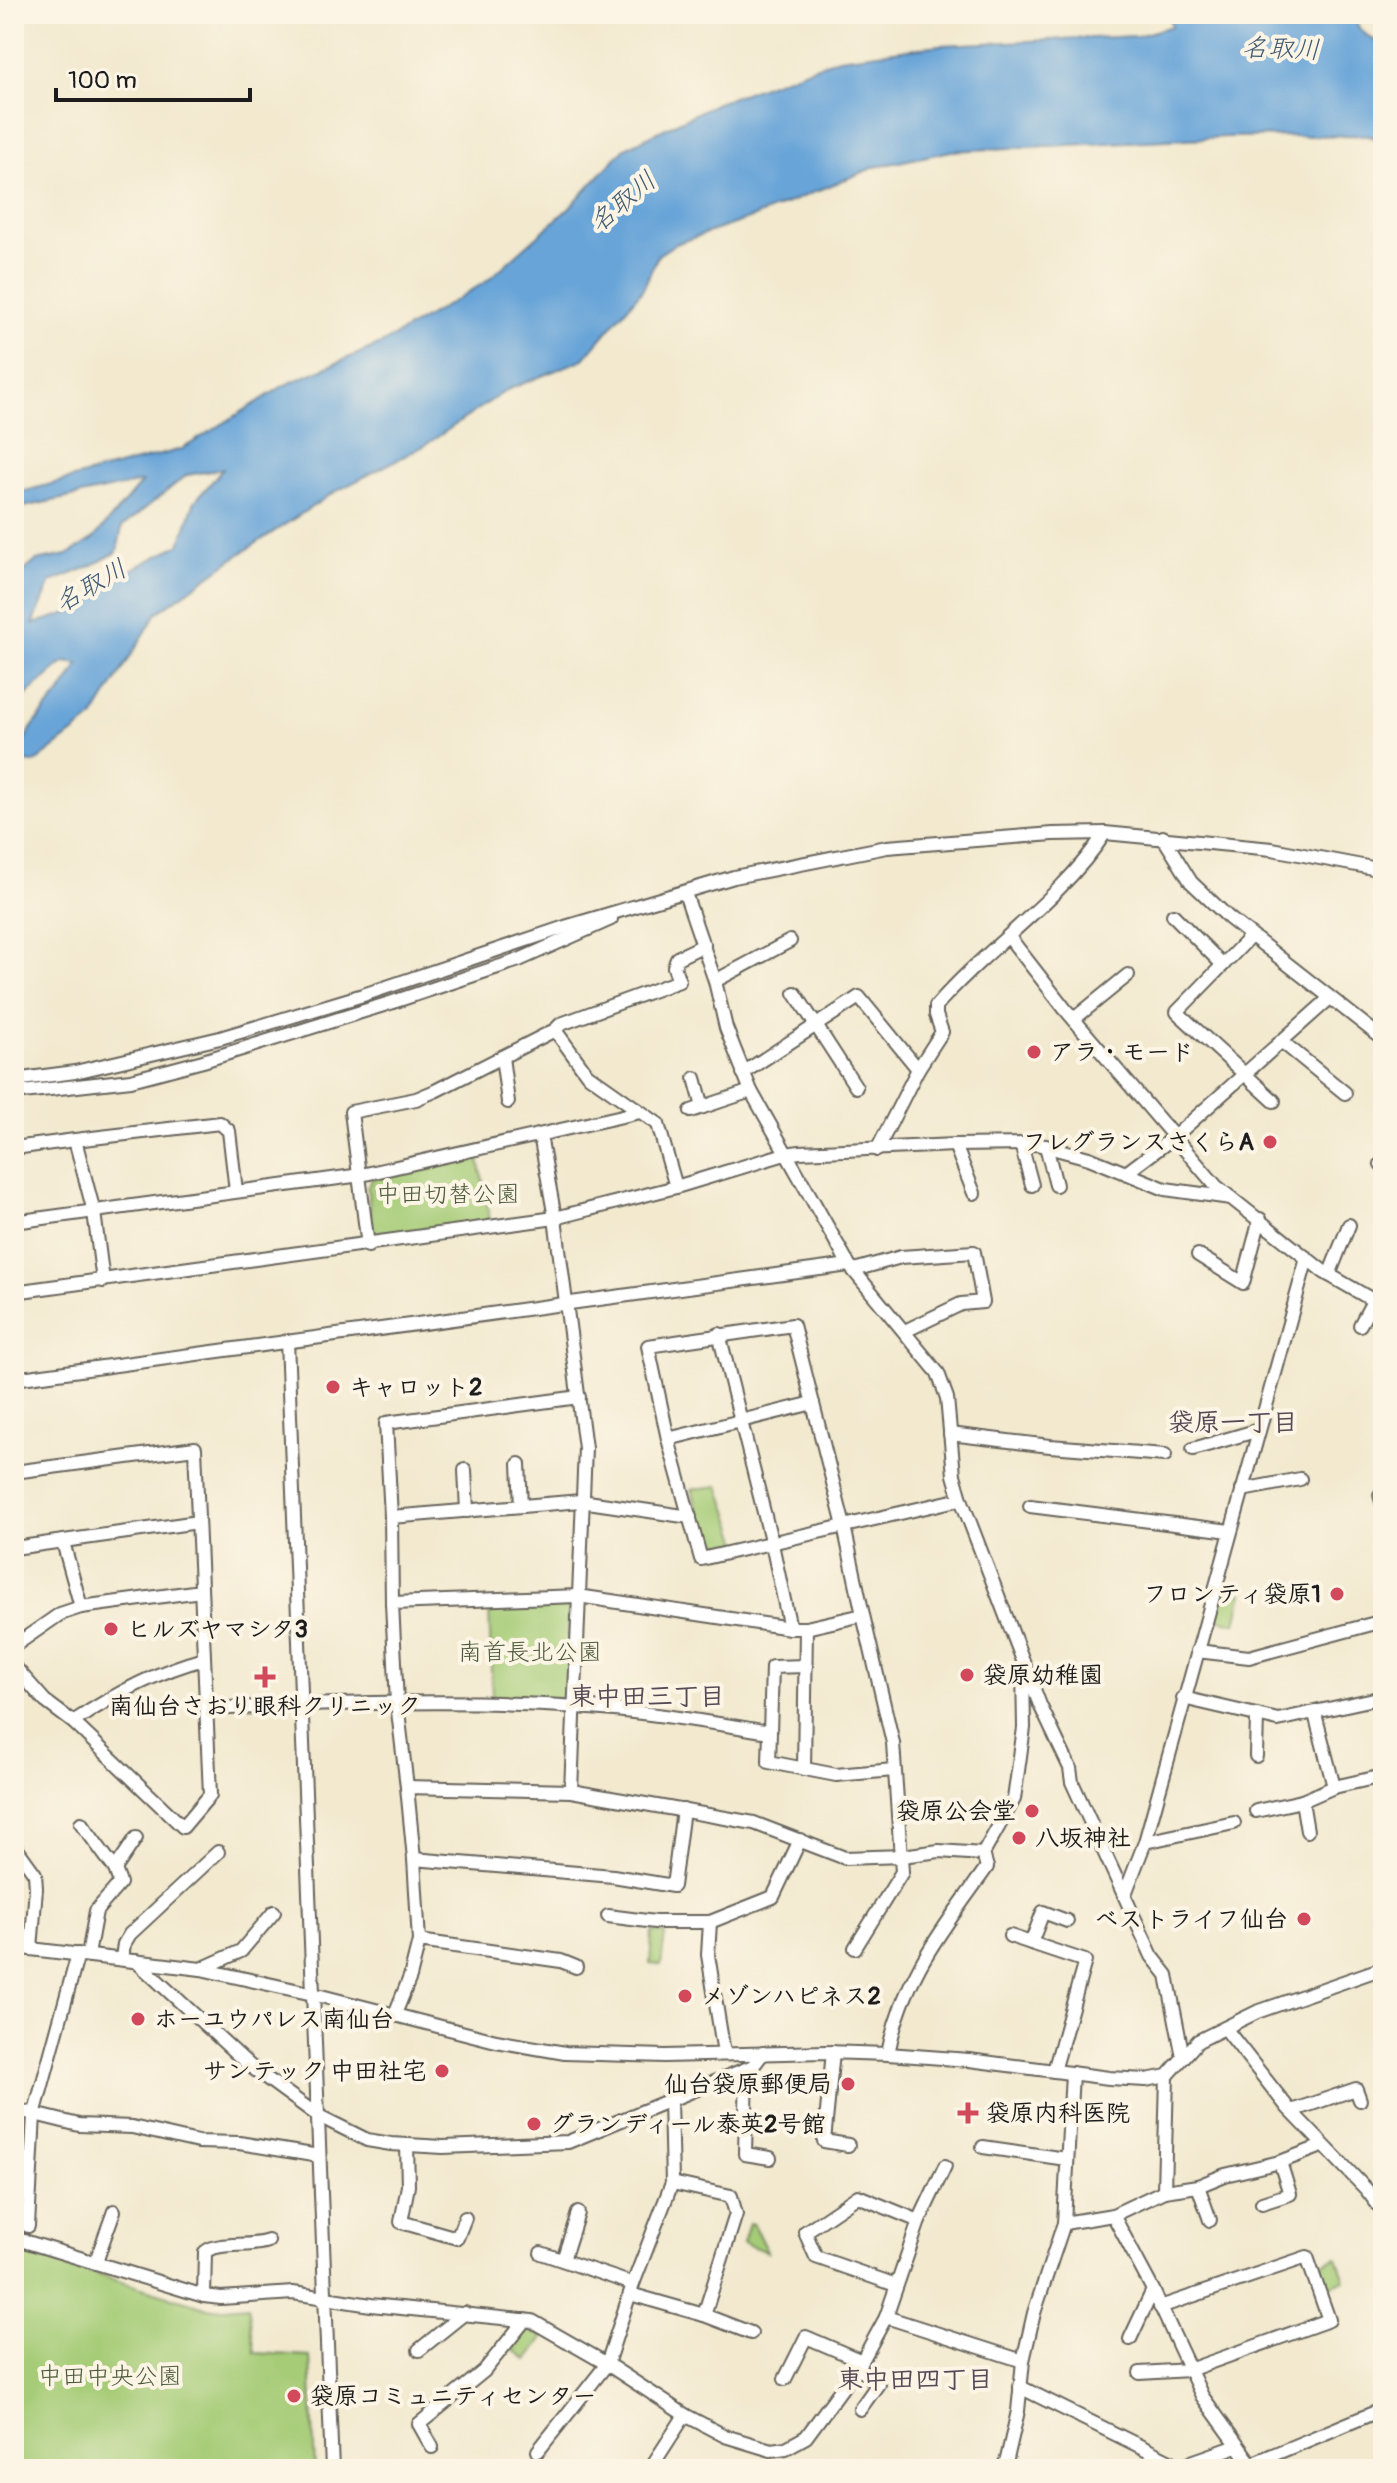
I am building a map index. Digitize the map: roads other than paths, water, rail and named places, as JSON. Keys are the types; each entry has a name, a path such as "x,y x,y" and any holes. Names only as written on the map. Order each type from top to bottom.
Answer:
{"street":[{"path":"877,1150 918,1069 942,1032 936,1006 1088,859 1105,833"},
{"path":"14,1080 75,1072 220,1038 363,995 646,902 734,877 887,847 1105,833 1272,849 1383,870"},
{"path":"1163,837 1191,882 1251,936 1381,1036"},
{"path":"685,893 715,981 726,1028 751,1091 851,1267 938,1373 947,1398 954,1475 961,1499 1040,1705 1070,1768 1072,1782 1152,1956 1167,1975 1183,2057"},
{"path":"14,1093 131,1080 285,1037 519,960 646,902"},
{"path":"1173,915 1223,965"},
{"path":"1251,936 1177,1012 1274,1101"},
{"path":"1009,937 1074,1019 1216,1186 1329,1275 1378,1304 1360,1325"},
{"path":"715,981 790,941"},
{"path":"368,1246 351,1112 416,1099 555,1030 561,1024 679,981 674,967 677,958 704,945"},
{"path":"1074,1019 1128,975"},
{"path":"795,993 856,1087"},
{"path":"743,1073 859,997 918,1069"},
{"path":"1126,1173 1174,1137 1330,998"},
{"path":"555,1030 587,1074 658,1124 676,1187"},
{"path":"1281,1041 1345,1093"},
{"path":"502,1057 508,1102"},
{"path":"695,1078 697,1109 751,1091"},
{"path":"14,1222 361,1175 640,1112"},
{"path":"14,1148 220,1123 229,1131 236,1191"},
{"path":"540,1135 555,1218 585,1448 571,1791"},
{"path":"75,1140 94,1212 103,1281"},
{"path":"1021,1144 1032,1185"},
{"path":"14,1292 555,1218 676,1187 785,1154 955,1145 1046,1146 1075,1153 1165,1189 1231,1198"},
{"path":"955,1145 974,1193"},
{"path":"1046,1146 1056,1185"},
{"path":"1198,1255 1243,1283 1260,1219"},
{"path":"1329,1275 1349,1225"},
{"path":"14,1379 851,1267 901,1257 974,1252 983,1302 961,1304 905,1331"},
{"path":"1125,1894 1145,1842 1307,1258"},
{"path":"855,1948 902,1872 893,1743 844,1526 793,1325 648,1346 668,1439 701,1559 772,1544 844,1526 961,1499"},
{"path":"719,1334 790,1628"},
{"path":"287,1341 332,2469"},
{"path":"395,2014 410,1977 419,1941 414,1859 397,1703 386,1423 579,1397"},
{"path":"668,1439 813,1403"},
{"path":"1193,1449 1259,1430"},
{"path":"950,1434 1165,1455"},
{"path":"14,1472 195,1448 210,1795 183,1827 73,1722 16,1673"},
{"path":"519,1464 521,1506"},
{"path":"465,1470 467,1511"},
{"path":"1242,1490 1300,1479"},
{"path":"391,1517 581,1501 690,1517"},
{"path":"1030,1506 1230,1531"},
{"path":"14,1548 198,1522"},
{"path":"63,1542 81,1607"},
{"path":"14,1646 60,1614 81,1607 201,1591"},
{"path":"392,1603 578,1596 790,1628 806,1628 863,1615"},
{"path":"1197,1651 1249,1657 1383,1621"},
{"path":"804,1769 806,1628"},
{"path":"73,1722 145,1681 177,1666 204,1659"},
{"path":"888,2054 894,2019 919,1965 987,1867 983,1854 1014,1799 1024,1728 1023,1662"},
{"path":"806,1666 772,1667 769,1762 836,1775 894,1770"},
{"path":"1183,1698 1278,1720 1383,1697"},
{"path":"207,1709 397,1703 575,1706 770,1732"},
{"path":"1315,1714 1334,1787"},
{"path":"1256,1756 1257,1715"},
{"path":"1256,1811 1302,1801 1334,1787 1383,1776"},
{"path":"407,1787 571,1791 754,1823 845,1858 939,1851 983,1854"},
{"path":"1302,1801 1307,1831"},
{"path":"414,1859 613,1876 673,1886 683,1810"},
{"path":"28,2226 34,2115 96,1911 120,1883 115,1869 81,1823"},
{"path":"1145,1842 1234,1823"},
{"path":"115,1869 136,1838"},
{"path":"608,1916 655,1922 710,1922 773,1897 800,1840"},
{"path":"14,1845 35,1874 31,1949"},
{"path":"122,1958 130,1934 218,1852"},
{"path":"201,1969 241,1951 274,1912"},
{"path":"1031,1943 1043,1912 1067,1921"},
{"path":"710,1922 708,1955 724,2053"},
{"path":"1010,1936 1085,1961 1054,2071"},
{"path":"419,1941 561,1961 576,1967"},
{"path":"14,1947 201,1969 496,2041 565,2053 665,2056 833,2052 888,2054 1146,2080 1167,2076"},
{"path":"136,1961 250,2066 317,2115 367,2140 443,2147 568,2142 747,2069 763,2053"},
{"path":"1164,2191 1167,2076 1198,2041 1257,2012 1383,1968"},
{"path":"1225,2028 1291,2111 1383,2211"},
{"path":"833,2052 824,2141 848,2145"},
{"path":"747,2069 745,2154 770,2158"},
{"path":"1002,2469 1018,2411 1023,2361 1034,2313 1064,2223 1072,2073"},
{"path":"1291,2111 1356,2089 1360,2100"},
{"path":"538,2451 607,2364 672,2178 670,2099"},
{"path":"14,2109 79,2125 132,2127 198,2142 239,2143 319,2156"},
{"path":"407,2145 406,2192 401,2222 457,2238 465,2218"},
{"path":"1064,2223 1113,2215 1164,2191 1198,2186 1322,2146"},
{"path":"983,2147 1066,2159"},
{"path":"1262,2203 1290,2194 1280,2162"},
{"path":"14,2238 204,2296 221,2298 293,2293 371,2305 525,2320 607,2364 685,2415 725,2436 771,2450 786,2448 806,2437 859,2364 886,2317 924,2206 945,2166"},
{"path":"672,2178 731,2196 736,2214 704,2315"},
{"path":"1198,2186 1210,2220"},
{"path":"896,2285 816,2257 805,2232 858,2196 919,2221"},
{"path":"96,2261 114,2211"},
{"path":"563,2260 578,2213"},
{"path":"1113,2215 1153,2290 1202,2396 1253,2466 1383,2409"},
{"path":"204,2296 205,2252 211,2247 256,2246 268,2241"},
{"path":"541,2253 751,2333"},
{"path":"1140,2373 1189,2370 1329,2320 1307,2257 1160,2307"},
{"path":"1130,2339 1153,2290"},
{"path":"419,2350 465,2313"},
{"path":"886,2317 1023,2361"},
{"path":"432,2447 419,2424 484,2371 525,2320"},
{"path":"785,2379 806,2337 859,2364 878,2384 860,2409"},
{"path":"1020,2387 1179,2468 1197,2465 1237,2446"},
{"path":"650,2469 685,2415"}],"water":[{"name":"名取川","path":"1167,14 1342,14 1355,20 1366,35 1383,44 1383,142 1367,135 1226,137 951,151 875,167 754,217 675,244 658,255 643,289 584,359 507,390 424,446 333,493 237,556 157,613 93,718 34,763 14,761 14,749 20,750 78,664 65,662 14,706 14,586 21,574 36,561 67,555 94,538 142,482 14,509 14,494 182,449 285,385 383,343 487,281 568,209 625,148 717,103 839,58 940,45 1137,36 1172,26","holes":["223,469 195,501 180,544 129,571 78,610 33,624 51,582 117,552 122,527 187,475"]}],"place":[{"name":"アラ・モード","path":"1034,1052"},
{"name":"フレグランスさくらA","path":"1270,1142"},
{"name":"キャロット2","path":"333,1387"},
{"name":"フロンティ袋原1","path":"1337,1594"},
{"name":"ヒルズヤマシタ3","path":"111,1629"},
{"name":"袋原幼稚園","path":"967,1675"},
{"name":"南仙台さおり眼科クリニック","path":"265,1677"},
{"name":"袋原公会堂","path":"1032,1811"},
{"name":"八坂神社","path":"1019,1838"},
{"name":"ベストライフ仙台","path":"1304,1919"},
{"name":"メゾンハピネス2","path":"685,1996"},
{"name":"ホーユウパレス南仙台","path":"138,2019"},
{"name":"サンテック 中田社宅","path":"442,2071"},
{"name":"仙台袋原郵便局","path":"848,2084"},
{"name":"袋原内科医院","path":"968,2113"},
{"name":"グランディール泰英2号館","path":"534,2124"},
{"name":"袋原コミュニティセンター","path":"294,2396"}],"district":[{"name":"袋原一丁目","path":"1233,1423"},
{"name":"東中田三丁目","path":"647,1697"},
{"name":"東中田四丁目","path":"915,2380"}],"park label":[{"name":"中田切替公園","path":"448,1194"},
{"name":"南首長北公園","path":"530,1652"},
{"name":"中田中央公園","path":"110,2376"}]}
